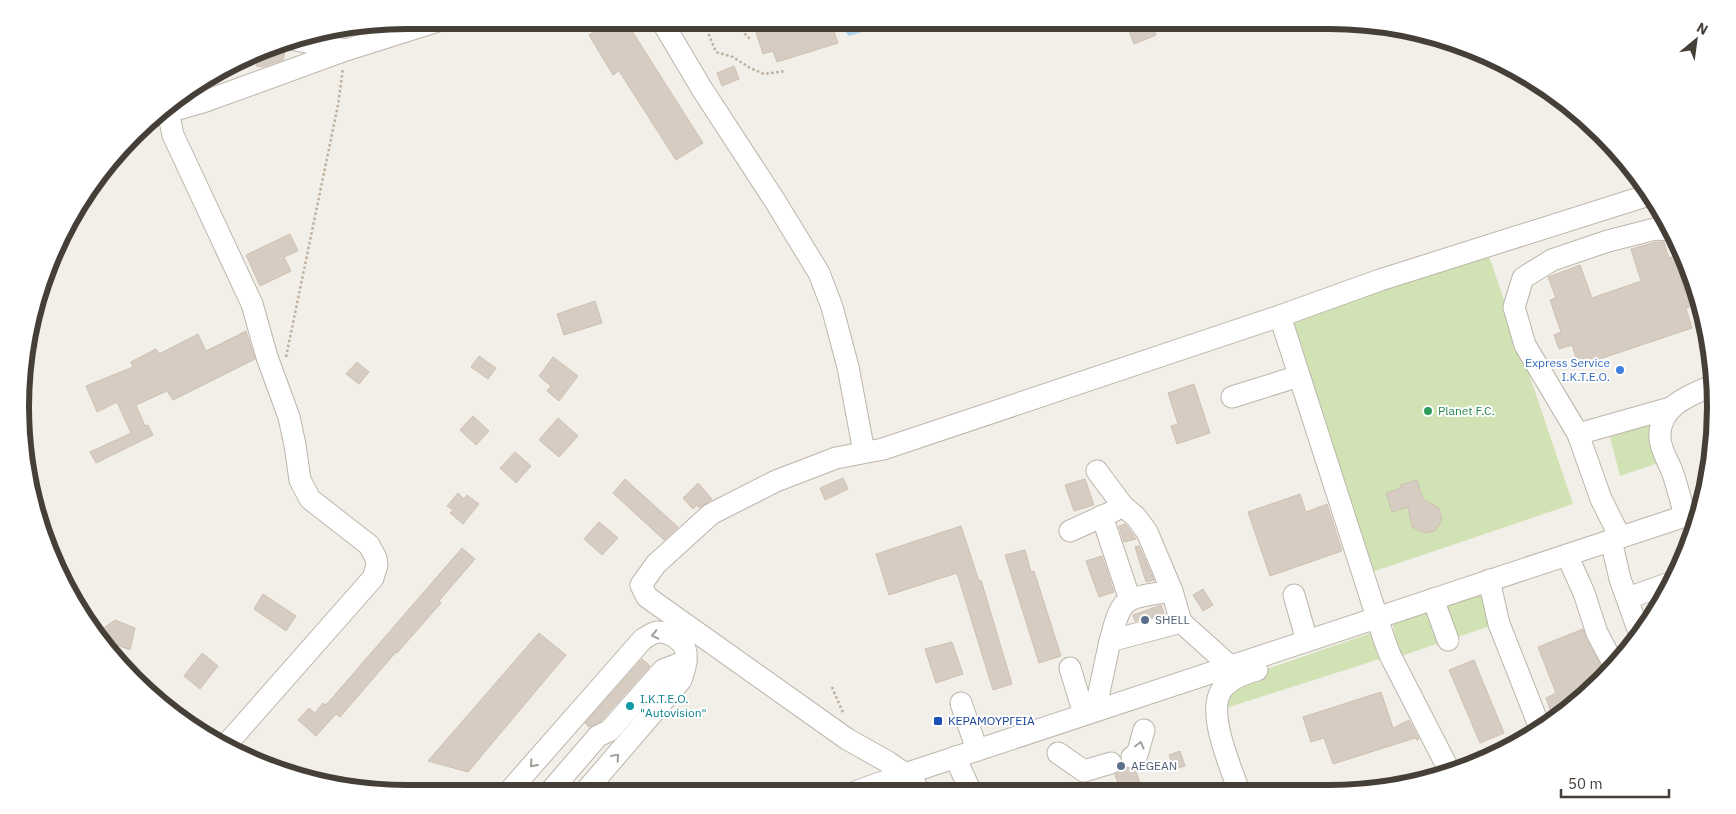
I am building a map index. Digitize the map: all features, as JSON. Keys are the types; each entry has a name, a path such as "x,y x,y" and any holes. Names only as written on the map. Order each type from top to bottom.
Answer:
{"street":[{"path":"173,110 203,102 346,50 412,29"},
{"path":"666,29 702,89 775,201 819,273 832,307 848,367 864,452"},
{"path":"308,42 346,50"},
{"path":"165,117 252,304 267,357 289,417 300,480 310,499 369,545 376,558 377,565 372,578 230,741"},
{"path":"915,785 905,774 888,762 847,739 647,597 641,585 656,564 712,514 776,481 836,458 883,449 1280,316 1380,280 1644,197"},
{"path":"1637,626 1620,579 1616,539 1578,434 1525,345 1514,307 1523,278 1552,260 1608,241 1655,229 1663,229"},
{"path":"1280,316 1390,657 1447,766"},
{"path":"1232,397 1299,376"},
{"path":"1578,434 1670,408 1706,388"},
{"path":"1670,408 1661,422 1659,439 1692,513"},
{"path":"1098,471 1123,506 1136,517 1147,532 1172,591 1181,622 1230,666"},
{"path":"1070,530 1123,506"},
{"path":"1238,785 1216,702 1224,686 1241,675 1433,599 1692,513"},
{"path":"1102,516 1130,600"},
{"path":"1567,554 1584,593 1597,633 1611,659"},
{"path":"1489,580 1499,624 1538,723"},
{"path":"1628,598 1662,587"},
{"path":"1089,712 1117,618 1123,607 1130,600 1172,591"},
{"path":"1294,595 1306,641"},
{"path":"1433,599 1448,640"},
{"path":"1110,641 1181,622"},
{"path":"874,785 1306,641 1378,622"},
{"path":"514,785 643,639 655,632 666,633 676,638 684,646 686,653 684,674 679,684 591,785"},
{"path":"556,785 598,736 609,730 662,670 686,661"},
{"path":"1070,668 1089,712"},
{"path":"961,703 977,750"},
{"path":"1132,757 1137,755 1144,730"},
{"path":"549,746 572,766"},
{"path":"1058,753 1084,771 1111,763"},
{"path":"955,757 968,785"}],"path":[{"path":"706,29 716,52 733,57 764,74 786,71"},
{"path":"742,29 750,39"},
{"path":"285,362 338,105 346,50"}],"green space":[{"name":"Planet F.C.","path":"1488,253 1573,504 1366,574 1284,318"},
{"path":"1651,424 1658,463 1620,476 1610,437 1613,433"},
{"path":"1483,591 1496,624 1398,657 1392,621"},
{"path":"1374,632 1389,656 1223,709 1226,698 1250,675"}],"water":[{"path":"847,29 871,29 849,36 845,31"}],"building":[{"path":"599,29 631,29 703,143 676,160 619,71 613,75 589,35"},
{"path":"755,29 833,29 838,43 777,62 773,51 763,54"},
{"path":"1128,29 1154,29 1156,35 1134,44"},
{"path":"282,50 285,51 283,60 262,67 256,66 257,60"},
{"path":"734,66 739,79 722,86 717,73"},
{"path":"290,234 298,251 284,257 291,271 260,286 246,255"},
{"path":"1656,242 1664,242 1669,258 1674,256 1685,291 1688,290 1693,306 1686,308 1692,328 1579,366 1572,345 1559,349 1554,335 1561,332 1550,300 1556,298 1548,277 1580,265 1592,298 1641,281 1631,249"},
{"path":"595,301 602,323 564,335 557,314"},
{"path":"246,331 255,359 173,400 167,391 136,405 145,426 148,425 153,435 96,463 90,452 131,433 117,402 97,412 86,386 133,367 131,362 156,349 159,354 198,334 206,351"},
{"path":"479,356 496,368 488,379 471,367"},
{"path":"553,357 578,376 559,401 547,391 551,386 539,376"},
{"path":"357,362 369,372 359,384 346,374"},
{"path":"1194,384 1210,433 1177,444 1171,426 1178,424 1168,393"},
{"path":"473,416 489,431 476,445 460,430"},
{"path":"558,418 578,436 559,457 539,440"},
{"path":"515,452 531,466 516,483 500,468"},
{"path":"843,478 848,489 825,500 820,488"},
{"path":"625,479 678,527 664,540 613,493"},
{"path":"1085,479 1094,505 1074,511 1065,485"},
{"path":"1417,480 1423,499 1439,508 1442,520 1435,531 1425,533 1412,527 1408,507 1392,512 1386,493 1401,488 1400,485"},
{"path":"698,483 712,499 699,508 697,505 693,509 683,498"},
{"path":"458,493 464,499 467,495 479,504 463,524 450,513 453,510 447,506"},
{"path":"1300,494 1306,512 1327,504 1342,551 1270,576 1248,512"},
{"path":"599,522 618,538 602,555 584,539"},
{"path":"1125,524 1136,539 1124,542 1119,526"},
{"path":"961,526 979,581 981,580 1012,684 993,690 957,573 889,595 876,554"},
{"path":"1139,546 1154,580 1146,582 1135,547"},
{"path":"462,548 475,559 439,601 441,603 340,717 336,714 316,736 298,720 309,708 315,713 323,703 326,705"},
{"path":"1025,550 1031,572 1034,571 1061,656 1039,663 1005,555"},
{"path":"1102,556 1114,592 1099,597 1086,561"},
{"path":"1203,589 1213,605 1203,611 1193,595"},
{"path":"263,594 296,616 286,631 254,609"},
{"path":"1161,605 1164,614 1135,621 1133,615"},
{"path":"115,620 135,628 130,650 112,643 101,630"},
{"path":"1583,629 1586,639 1602,668 1551,713 1546,698 1556,693 1538,647"},
{"path":"539,633 566,655 468,772 428,761"},
{"path":"952,642 963,674 936,683 925,649"},
{"path":"202,653 218,666 200,689 184,676"},
{"path":"642,659 650,666 601,721 589,727 585,723"},
{"path":"1474,660 1504,733 1480,743 1449,670"},
{"path":"1381,692 1393,728 1409,720 1419,739 1415,738 1333,764 1324,738 1311,742 1303,717"},
{"path":"1180,751 1185,766 1174,769 1169,755"},
{"path":"1123,765 1130,769 1135,769 1141,785 1119,785 1115,775"}],"place":[{"name":"Express Service Ι.Κ.Τ.Ε.Ο.","path":"1620,370"},
{"name":"Planet F.C.","path":"1428,411"},
{"name":"SHELL","path":"1145,620"},
{"name":"I.Κ.Τ.Ε.Ο. \"Autovision\"","path":"630,706"},
{"name":"ΚΕΡΑΜΟΥΡΓΕΙΑ","path":"938,721"},
{"name":"AEGEAN","path":"1121,766"}]}
